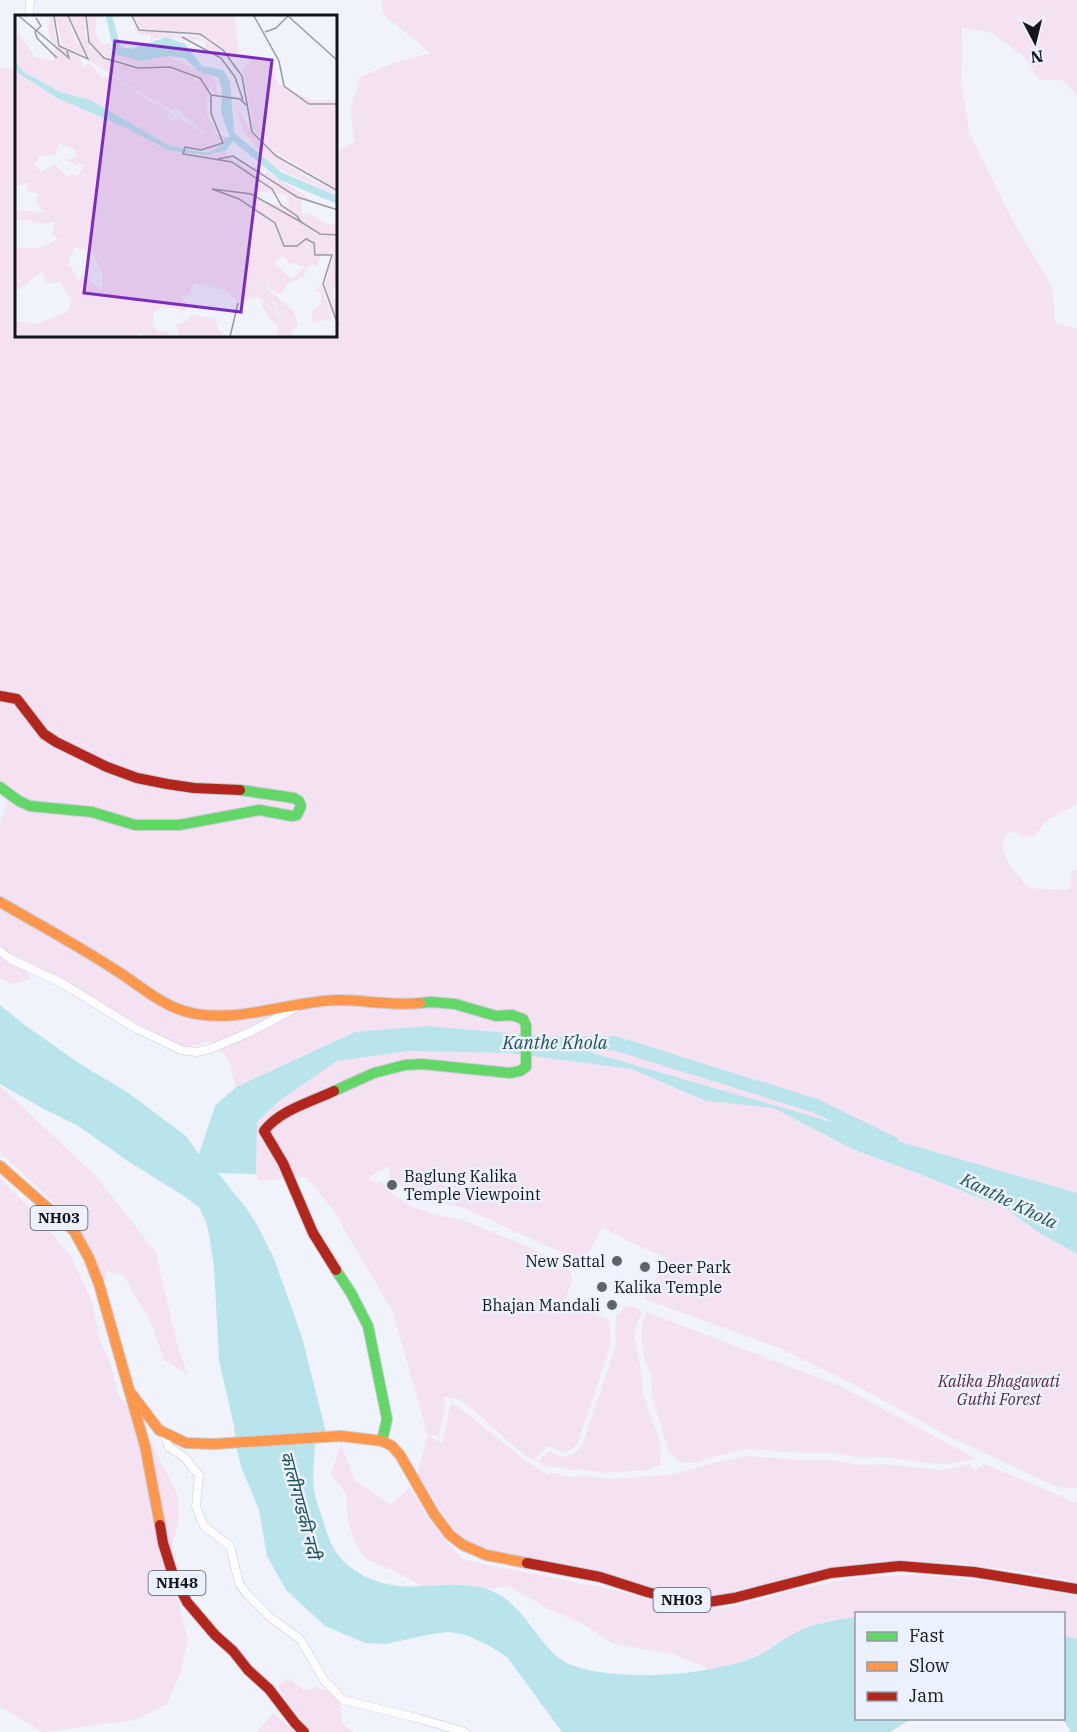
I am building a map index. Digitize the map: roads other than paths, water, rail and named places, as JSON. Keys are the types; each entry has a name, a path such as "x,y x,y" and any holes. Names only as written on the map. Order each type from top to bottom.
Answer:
{"main road":[{"path":"0,696 18,699 44,734 56,742 137,778 194,788 245,790 299,801 301,806 297,815 292,816 259,810 179,825 135,825 92,812 30,806 0,787"},
{"path":"0,902 116,970 160,1000 185,1011 223,1016 336,999 401,1005 431,1002 455,1004 496,1016 512,1015 523,1019 526,1025 526,1067 520,1071 510,1073 429,1064 405,1065 374,1073 284,1114 270,1123 264,1131 283,1163 313,1233 351,1293 368,1326 387,1419 382,1441"},
{"name":"NH03","path":"0,1166 74,1231 89,1258 99,1284 130,1392 159,1430 186,1443 214,1444 341,1436 382,1441 392,1446 400,1455 436,1517 448,1532 460,1543 473,1550 486,1555 600,1577 686,1602 716,1602 831,1573 900,1566 974,1572 1077,1589"},
{"name":"NH48","path":"130,1392 145,1446 162,1543 173,1575 187,1602 215,1635 269,1689 304,1732"}],"street":[{"path":"29,15 30,0"},
{"path":"0,951 10,959 62,983 134,1027 181,1050 196,1052 237,1038 304,1004"},
{"path":"163,1432 169,1447 184,1457 199,1475 196,1507 204,1526 230,1546 239,1582 247,1594 271,1618 300,1639 324,1680 344,1700 465,1732"}],"water":[{"name":"कालीगण्डकी नदी","path":"0,1005 82,1065 130,1094 186,1136 199,1154 215,1106 236,1087 355,1032 427,1026 531,1035 1077,1193 1077,1254 1041,1234 1005,1208 852,1149 774,1108 706,1101 631,1069 510,1053 409,1051 337,1061 279,1101 257,1122 256,1174 218,1173 247,1209 273,1256 302,1337 326,1432 316,1432 314,1491 330,1542 343,1561 355,1571 392,1585 461,1585 483,1588 511,1603 550,1650 561,1659 574,1666 617,1674 668,1674 719,1667 761,1654 793,1634 810,1627 855,1617 855,1720 909,1720 890,1732 562,1732 507,1657 466,1635 448,1632 386,1644 365,1643 325,1626 286,1590 267,1556 259,1510 237,1451 234,1426 219,1360 214,1267 206,1222 199,1207 80,1127 0,1084"},
{"path":"1065,1635 1077,1639 1077,1732 1071,1732 1064,1720"}],"waterway":[{"name":"Kanthe Khola","path":"542,1044 614,1043 816,1106 892,1143"}],"place":[{"name":"Baglung Kalika Temple Viewpoint","path":"392,1185"},
{"name":"New Sattal","path":"617,1261"},
{"name":"Deer Park","path":"645,1267"},
{"name":"Kalika Temple","path":"602,1287"},
{"name":"Bhajan Mandali","path":"612,1305"}],"park label":[{"name":"Kalika Bhagawati Guthi Forest","path":"999,1390"}]}
